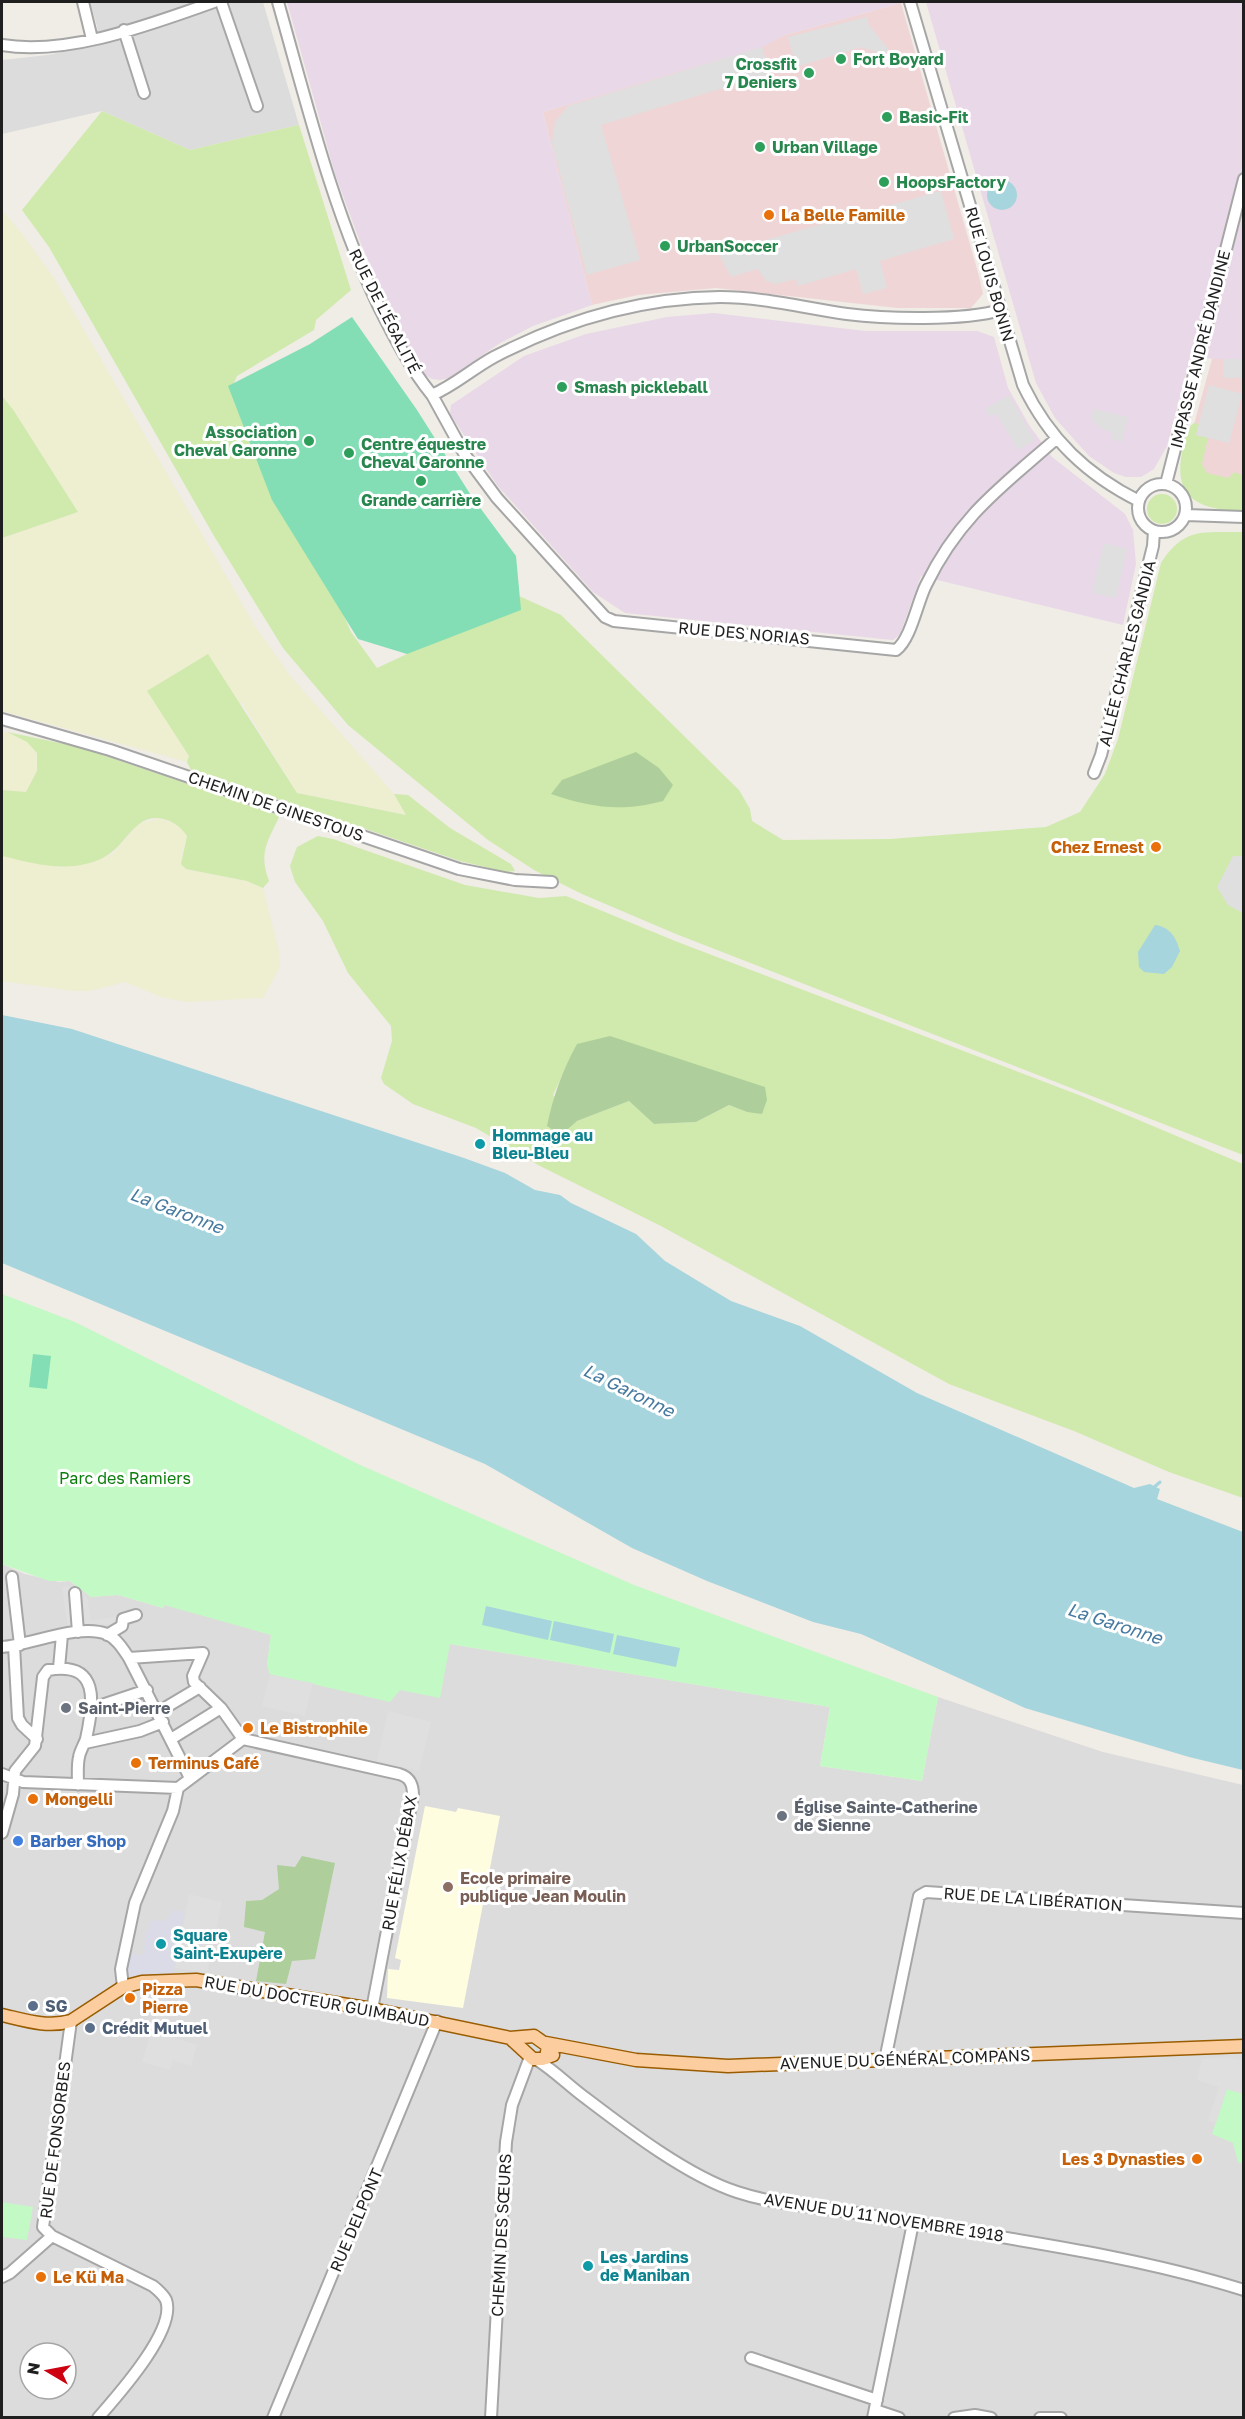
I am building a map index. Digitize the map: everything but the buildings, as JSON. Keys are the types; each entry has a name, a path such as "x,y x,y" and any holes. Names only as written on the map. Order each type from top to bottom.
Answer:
{"main road":[{"name":"RUE DU DOCTEUR GUIMBAUD","path":"123,1987 158,1981 208,1980 437,2021 510,2038 539,2051"},
{"path":"2,2015 51,2025 71,2022 123,1987"},
{"name":"AVENUE DU GÉNÉRAL COMPANS","path":"539,2051 568,2049 636,2060 694,2066 1244,2046"}],"street":[{"path":"82,2 92,39"},
{"path":"2,45 36,48 92,39 214,2"},
{"path":"221,2 257,106"},
{"name":"RUE DE L'ÉGALITÉ","path":"278,2 345,230 391,332 417,376 432,395"},
{"name":"RUE LOUIS BONIN","path":"910,2 1023,385 1035,411 1056,440 1096,477 1139,501"},
{"path":"124,30 144,93"},
{"name":"IMPASSE ANDRÉ DANDINE","path":"1166,484 1244,179"},
{"path":"432,395 523,342 563,325 634,305 722,297 849,314 955,317 1001,310"},
{"name":"RUE DES NORIAS","path":"432,395 465,455 497,498 605,616 614,621 896,650 905,644 923,591 940,556 954,536 1001,484 1056,440"},
{"path":"1166,484 1181,494 1186,506 1186,515 1179,526 1172,531 1154,531 1141,519 1139,501 1149,488 1166,484"},
{"path":"1186,515 1244,517"},
{"name":"ALLÉE CHARLES GANDIA","path":"1094,773 1101,755 1138,608 1153,546 1154,531"},
{"name":"CHEMIN DE GINESTOUS","path":"2,719 110,750 459,869 515,880 552,882"},
{"path":"12,1577 17,1646 18,1718 37,1740"},
{"path":"75,1593 78,1632"},
{"path":"107,1635 122,1626 123,1619 136,1615"},
{"path":"2,1647 17,1646 78,1632 107,1635 118,1643 129,1658 190,1778"},
{"path":"59,1668 62,1635"},
{"path":"2,1774 15,1781 177,1788 243,1739 221,1708 194,1682 193,1676 203,1653 129,1658"},
{"path":"2,1833 15,1781 15,1771 35,1746 37,1740 43,1677 48,1670 59,1668 78,1670 84,1674 90,1691 85,1743 79,1757 78,1785"},
{"path":"85,1743 140,1731 200,1687"},
{"path":"90,1709 147,1690"},
{"path":"171,1739 221,1708"},
{"name":"RUE FÉLIX DÉBAX","path":"243,1739 399,1774 412,1784 413,1795 372,2009"},
{"path":"123,1987 121,1969 135,1903 173,1811 177,1788"},
{"name":"RUE DE LA LIBÉRATION","path":"885,2060 919,1896 926,1892 1244,1913"},
{"name":"RUE DELPONT","path":"273,2418 437,2021"},
{"name":"RUE DE FONSORBES","path":"71,2022 43,2227 52,2236 153,2286 166,2300 165,2317 153,2347 132,2379 98,2418"},
{"name":"AVENUE DU 11 NOVEMBRE 1918","path":"539,2051 556,2073 587,2100 701,2177 737,2192 772,2200 1078,2248 1175,2269 1244,2290"},
{"name":"CHEMIN DES SŒURS","path":"491,2418 506,2142 512,2105 539,2051"},
{"path":"875,2409 913,2223"},
{"path":"2,2277 10,2273 52,2236"},
{"path":"751,2358 899,2418"},
{"path":"954,2418 975,2415 991,2418"},
{"path":"1040,2418 1054,2415 1061,2418"}],"shaded area":[{"path":"90,2 263,2 299,125 190,150 102,111 2,134 2,60 48,55 99,44 97,26"},
{"path":"287,2 901,3 785,35 762,47 543,112 592,305 533,326 500,343 449,378 440,380 432,379 422,373 394,323 359,239 335,174"},
{"path":"926,2 1243,2 1243,359 1212,359 1191,354 1167,446 1154,469 1141,477 1126,477 1114,473 1089,456 1055,418 1036,383"},
{"name":"Urban Village","path":"901,3 979,276 983,294 971,308 897,308 716,288 638,295 592,305 543,112 761,47 785,35"},
{"path":"867,17 869,25 888,49 885,55 861,47 796,67 788,37"},
{"path":"762,47 770,74 601,125 640,260 587,275 552,143 555,122 568,106"},
{"path":"941,191 954,239 880,261 887,288 863,294 856,269 798,286 796,279 776,284 766,281 758,269 731,277 718,253"},
{"path":"714,313 865,331 977,331 994,337 1008,388 1029,425 1052,457 1125,514 1133,530 1136,564 1123,625 921,576 900,634 893,640 625,613 593,592 497,485 450,414 451,405 524,356 586,334 667,317"},
{"path":"1212,359 1243,359 1243,498 1204,496 1185,457"},
{"path":"1223,359 1243,359 1243,378 1223,378"},
{"path":"1209,385 1242,394 1229,443 1196,435"},
{"path":"1009,395 1035,440 1018,450 996,413 990,417 985,409"},
{"path":"1093,409 1128,417 1122,442 1111,439 1112,432 1101,429 1091,419"},
{"path":"1104,543 1127,549 1116,598 1092,593"},
{"path":"1233,856 1243,856 1243,913 1228,905 1217,887"},
{"path":"2,1564 25,1574 59,1582 70,1581 91,1597 118,1595 163,1608 164,1605 185,1608 271,1635 267,1665 270,1674 312,1682 400,1690 450,1644 830,1707 820,1766 922,1781 938,1697 1103,1752 1243,1785 1243,2417 2,2417"},
{"path":"68,1586 81,1590 88,1599 91,1621 120,1616 119,1623 68,1628 62,1587"},
{"path":"270,1675 313,1683 305,1716 262,1706"},
{"path":"388,1711 431,1722 419,1771 377,1761"},
{"name":"Ecole primaire publique Jean Moulin","path":"425,1806 456,1812 458,1808 500,1816 463,2008 387,1998 388,1969 399,1970 401,1960 395,1958"},
{"path":"189,1894 222,1902 207,1973 175,1968"},
{"name":"Square Saint-Exupère","path":"174,1910 184,1912 173,1976 133,1978 126,1975 127,1953 144,1955 145,1931 148,1931 151,1920 165,1921"},
{"path":"161,1998 170,2001 160,2033 197,2045 191,2066 173,2060 170,2070 142,2062"},
{"name":"Les 3 Dynasties","path":"1202,2059 1243,2060 1243,2094 1227,2089 1216,2123 1208,2121 1219,2087 1197,2080"}],"green space":[{"path":"102,111 190,150 299,125 351,290 316,320 314,330 237,376 232,387 319,558 351,632 377,668 407,654 418,642 508,591 561,615 739,790 750,809 752,821 783,840 890,839 1046,827 1080,812 1105,774 1118,739 1161,563 1178,543 1187,537 1206,532 1243,532 1243,1155 676,934 582,894 534,870 488,840 348,725 283,648 214,536 49,247 22,210"},
{"path":"2,210 54,278 255,626 289,674 394,794 407,815 297,793 242,703 148,691 189,756 187,762 2,711 2,538 78,512 14,411 2,396"},
{"name":"Centre équestre Cheval Garonne","path":"352,317 417,410 472,497 516,556 521,610 407,654 358,639 272,500 228,386 310,344"},
{"path":"2,396 14,411 78,512 2,538"},
{"path":"1194,423 1199,424 1196,435 1208,438 1202,464 1207,473 1228,478 1235,472 1243,476 1243,512 1228,511 1202,504 1185,490 1181,480 1180,466 1186,434"},
{"path":"1162,494 1173,498 1177,509 1173,520 1162,524 1151,520 1147,509 1151,498"},
{"path":"208,654 297,793 406,815 394,794 408,795 450,828 511,864 515,871 506,872 460,861 191,770 187,762 189,756 147,691"},
{"path":"2,730 27,742 37,753 37,771 26,792 2,790"},
{"path":"7,732 79,747 280,815 264,854 269,881 263,888 247,881 186,869 181,864 187,836 172,822 159,818 145,820 108,855 81,865 47,865 2,856 2,790 26,792 37,771 37,753 27,742"},
{"path":"636,752 659,768 673,785 663,801 634,807 607,807 580,803 551,794 562,780"},
{"path":"160,818 182,827 187,836 182,855 186,869 247,881 263,888 279,951 280,967 263,998 186,1002 161,997 125,982 90,991 73,991 2,981 2,856 60,867 94,862 112,854 140,823"},
{"path":"318,836 333,839 465,885 539,898 566,896 675,941 1084,1097 1243,1164 1243,1498 1169,1472 1074,1431 949,1384 661,1226 540,1166 476,1128 413,1104 384,1084 381,1078 392,1041 391,1026 348,973 323,921 295,882 290,866 297,847","holes":["577,1044 707,1069 728,1077 747,1112 729,1105 696,1122 654,1124 629,1101 577,1121 553,1095"]},
{"path":"610,1036 765,1087 767,1100 762,1114 747,1112 729,1105 696,1122 654,1124 629,1101 577,1121 561,1135 547,1126 559,1084 572,1054 577,1044"},
{"name":"Parc des Ramiers","path":"2,1294 75,1322 358,1464 634,1585 938,1697 922,1781 820,1766 830,1707 450,1644 440,1698 400,1690 390,1702 270,1674 267,1665 271,1635 164,1605 163,1608 118,1595 91,1597 70,1581 49,1581 2,1564"},
{"path":"33,1354 51,1356 47,1389 29,1387"},
{"path":"302,1856 335,1863 315,1959 292,1961 286,1984 256,1981 265,1932 244,1927 246,1901 262,1900 279,1889 277,1865 295,1867"},
{"path":"1227,2089 1243,2094 1243,2164 1238,2162 1233,2143 1212,2134"},
{"path":"2,2202 33,2207 27,2240 2,2237"}],"water":[{"path":"1002,180 1013,184 1017,195 1013,206 1002,210 991,206 987,195 991,184"},
{"path":"1155,925 1172,933 1180,951 1172,967 1164,974 1144,972 1139,967 1138,952"},
{"name":"La Garonne","path":"2,1015 72,1029 464,1158 505,1173 535,1190 560,1195 571,1203 636,1234 665,1261 731,1301 800,1326 917,1393 1134,1488 1150,1484 1160,1489 1157,1499 1243,1532 1243,1770 1189,1757 1025,1708 861,1634 813,1622 707,1581 632,1548 485,1464 2,1263"},
{"path":"486,1606 552,1621 548,1640 482,1625"},
{"path":"554,1621 614,1634 610,1653 550,1640"},
{"path":"617,1635 680,1648 676,1667 613,1654"}],"waterway":[{"path":"1152,1489 1160,1482"}],"place":[{"name":"Fort Boyard","path":"841,59"},
{"name":"Crossfit 7 Deniers","path":"809,73"},
{"name":"Basic-Fit","path":"887,117"},
{"name":"Urban Village","path":"760,147"},
{"name":"HoopsFactory","path":"884,182"},
{"name":"La Belle Famille","path":"769,215"},
{"name":"UrbanSoccer","path":"665,246"},
{"name":"Smash pickleball","path":"562,387"},
{"name":"Association Cheval Garonne","path":"309,441"},
{"name":"Centre équestre Cheval Garonne","path":"349,453"},
{"name":"Grande carrière","path":"421,481"},
{"name":"Chez Ernest","path":"1156,847"},
{"name":"Hommage au Bleu-Bleu","path":"480,1144"},
{"name":"Saint-Pierre","path":"66,1708"},
{"name":"Le Bistrophile","path":"248,1728"},
{"name":"Terminus Café","path":"136,1763"},
{"name":"Mongelli","path":"33,1799"},
{"name":"Église Sainte-Catherine de Sienne","path":"782,1816"},
{"name":"Barber Shop","path":"18,1841"},
{"name":"Ecole primaire publique Jean Moulin","path":"448,1887"},
{"name":"Square Saint-Exupère","path":"161,1944"},
{"name":"Pizza Pierre","path":"130,1998"},
{"name":"SG","path":"33,2006"},
{"name":"Crédit Mutuel","path":"90,2028"},
{"name":"Les 3 Dynasties","path":"1197,2159"},
{"name":"Les Jardins de Maniban","path":"588,2266"},
{"name":"Le Kü Ma","path":"41,2277"}]}
